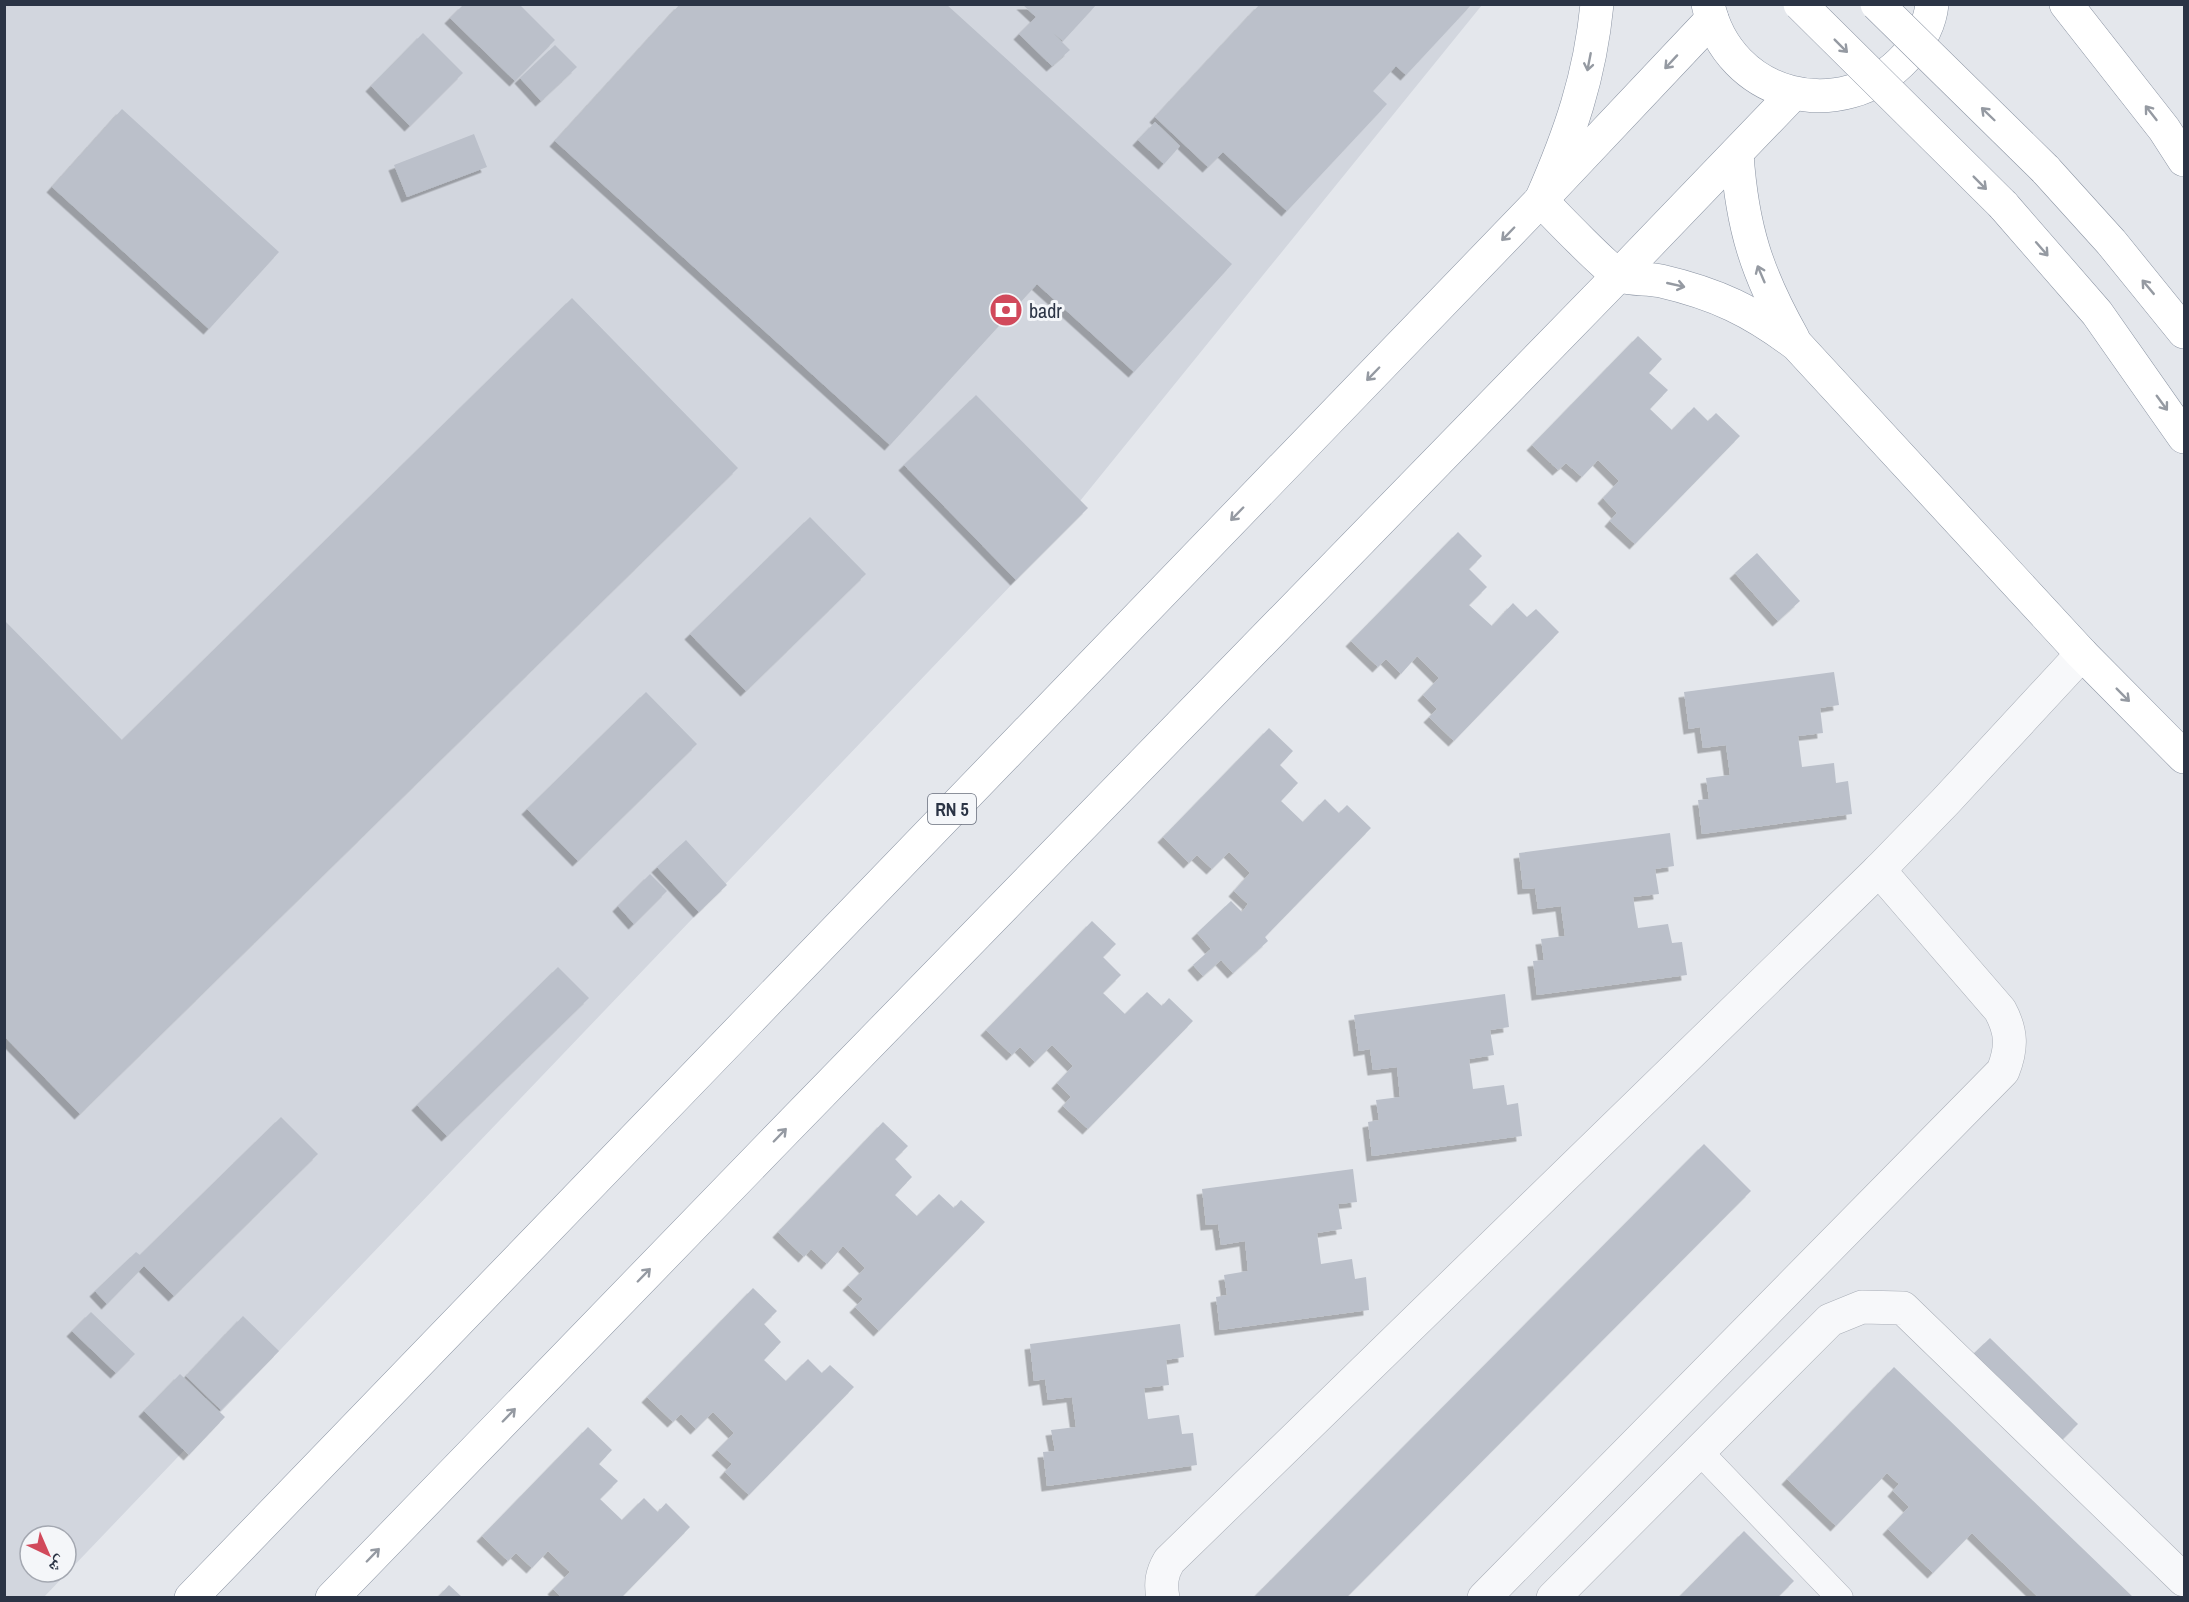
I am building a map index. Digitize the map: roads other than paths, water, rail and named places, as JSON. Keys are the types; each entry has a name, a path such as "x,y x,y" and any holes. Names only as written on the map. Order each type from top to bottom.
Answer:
{"highway":[{"path":"1597,4 1594,36 1582,93 1564,148 1540,200 1618,276 1657,280 1686,287 1731,303 1766,322 1797,345 2082,654 2184,757"},
{"path":"1800,4 2003,205 2097,313 2184,437"},
{"path":"1877,4 2045,170 2111,242 2184,333"},
{"path":"1710,12 1729,53 1758,79 1793,94 1828,97 1862,89 1893,71 1917,45 1931,13 1932,4"},
{"path":"2066,4 2164,129 2184,160"},
{"name":"RN 5","path":"191,1598 1540,200 1710,12"},
{"path":"332,1598 1793,94"},
{"path":"1737,153 1739,189 1755,258 1773,303 1797,345"}],"street":[{"path":"1163,1598 1161,1584 1163,1571 1169,1561 1879,870 2082,654"},
{"path":"1484,1598 2003,1071 2009,1056 2011,1040 2000,1010 1879,870"},
{"path":"1553,1598 1830,1320 1862,1308 1903,1308 2184,1580"}],"lane":[{"path":"1699,1451 1840,1598"}],"place":[{"name":"badr","path":"1006,310"}]}
